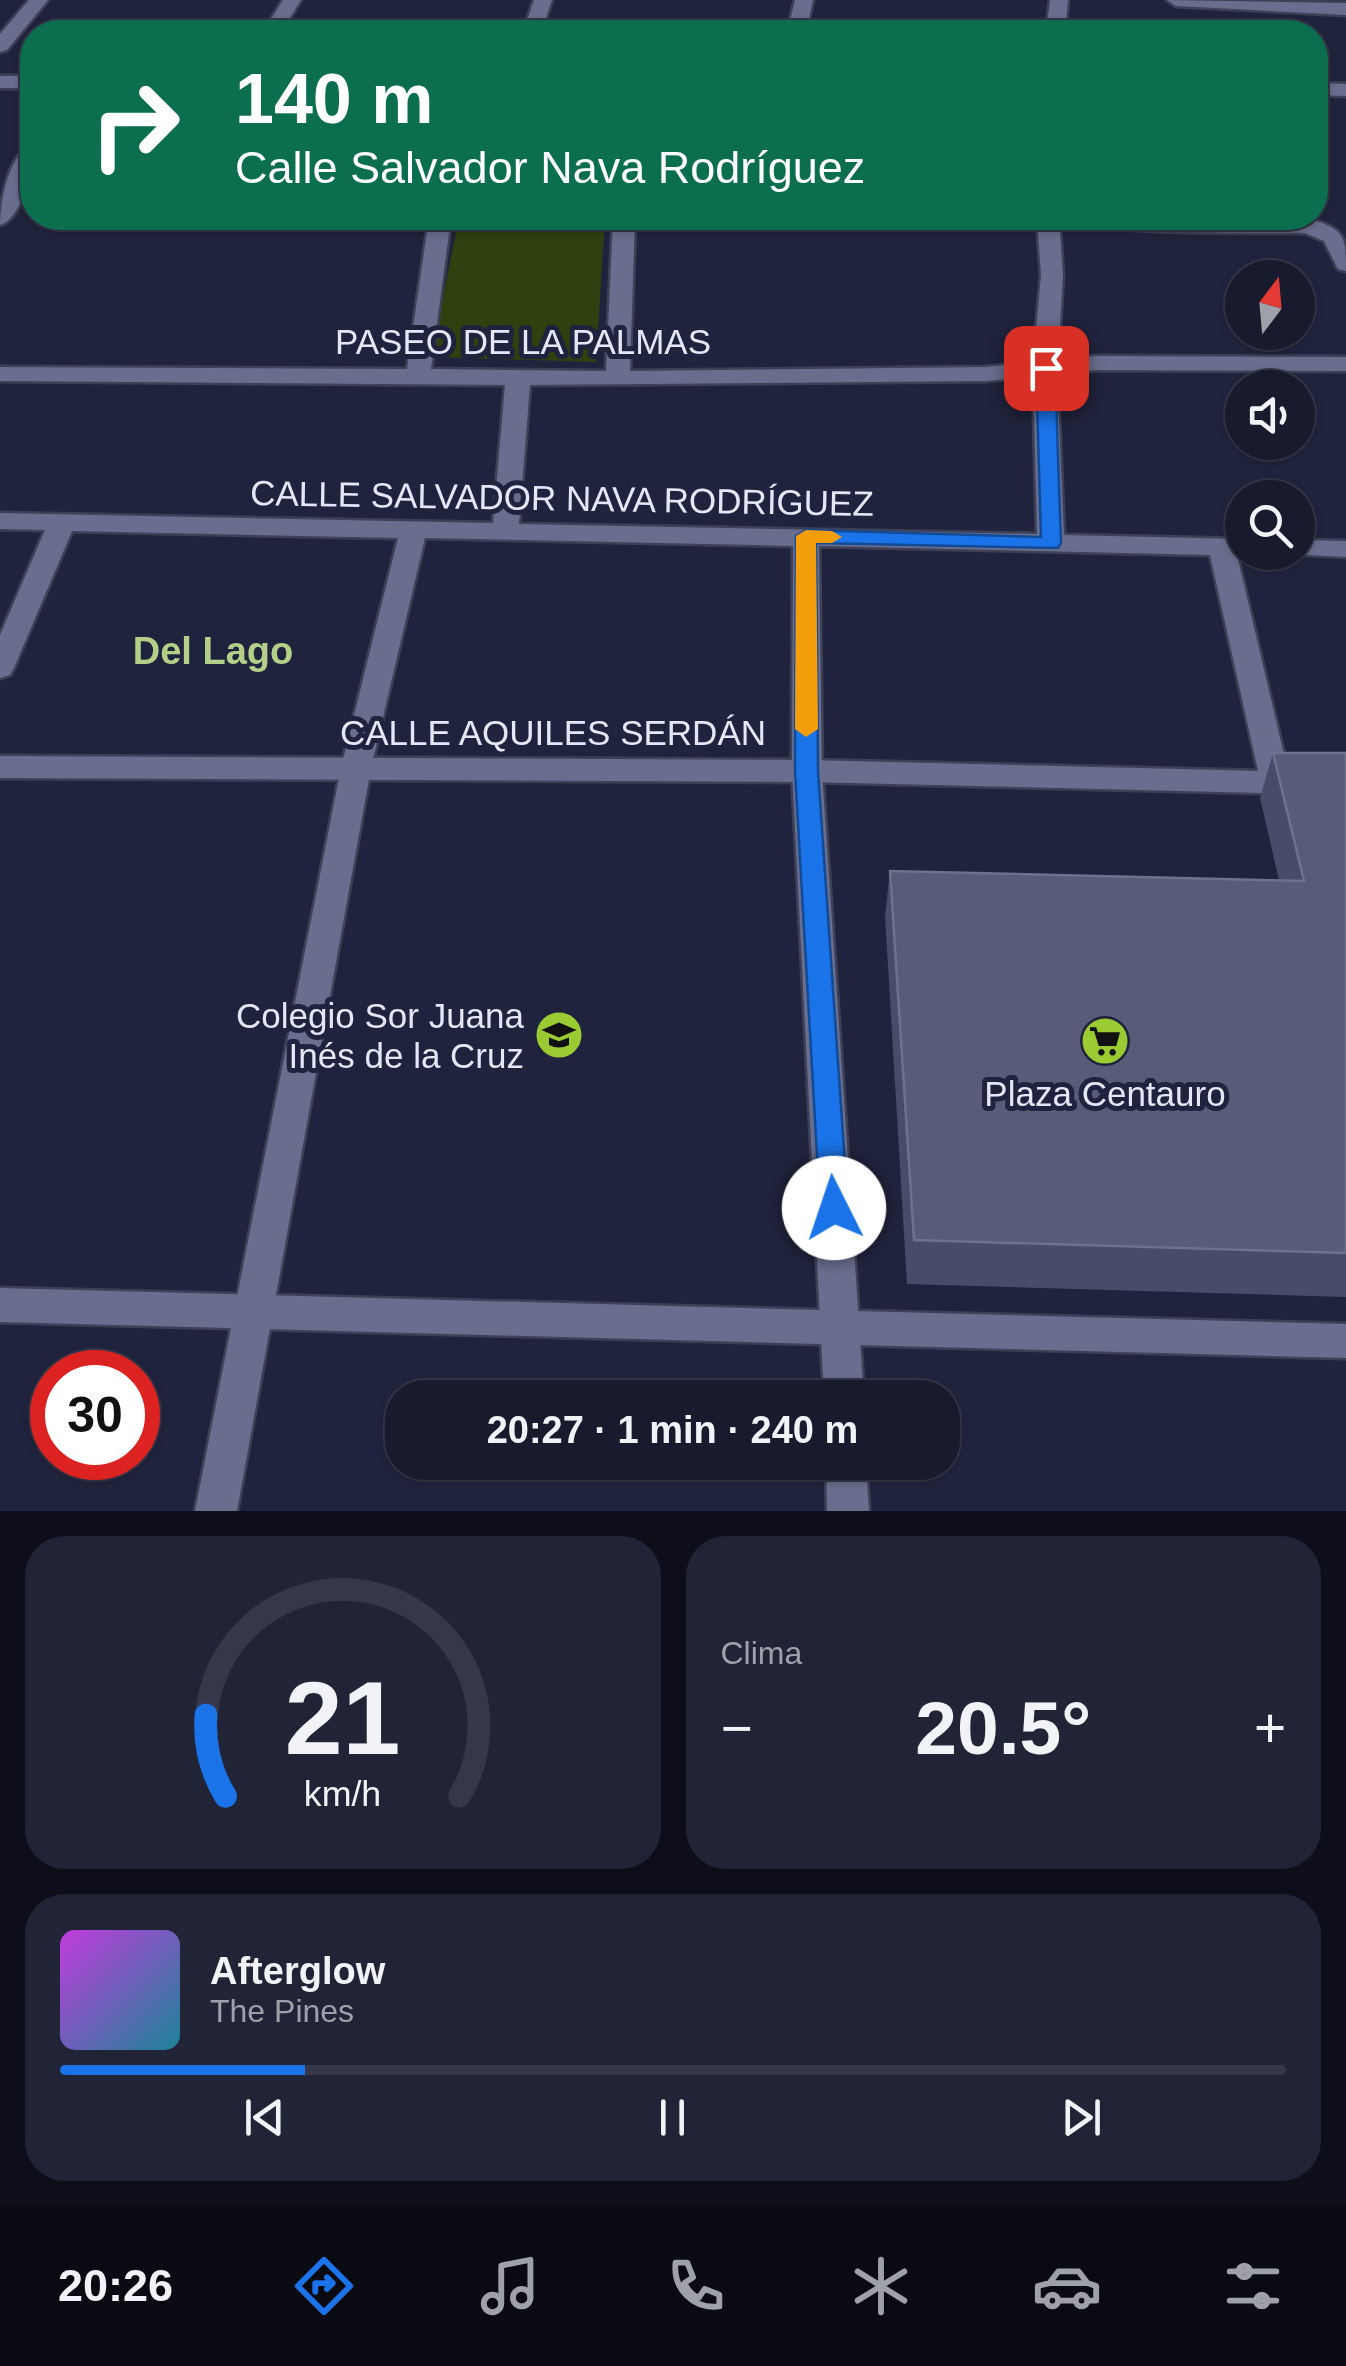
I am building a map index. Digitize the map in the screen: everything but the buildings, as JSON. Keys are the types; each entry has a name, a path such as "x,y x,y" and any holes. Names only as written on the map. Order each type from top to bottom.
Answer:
{"street":[{"path":"22,20 39,0"},
{"path":"1176,0 1346,10"},
{"path":"0,46 20,22"},
{"path":"0,218 20,198"},
{"path":"418,377 438,230"},
{"path":"618,378 624,230"},
{"path":"1049,230 1052,275 1046,368 1051,543"},
{"path":"1317,230 1332,237 1346,264"},
{"name":"PASEO DE LA PALMAS","path":"0,374 618,378 986,374 1095,363 1346,364"},
{"path":"505,532 518,378"},
{"name":"CALLE SALVADOR NAVA RODRÍGUEZ","path":"0,521 1225,546"},
{"path":"0,668 62,522"},
{"path":"216,1511 356,768 413,531"},
{"path":"806,536 806,771 843,1380"},
{"path":"1315,548 1346,549"},
{"path":"1236,570 1276,784"},
{"name":"CALLE AQUILES SERDÁN","path":"0,768 806,771 1346,784"},
{"path":"0,1305 1346,1340"},
{"path":"847,1480 848,1511"}],"green space":[{"path":"457,230 604,230 596,362 431,357"}],"slow traffic":[{"path":"806,729 806,536 832,537"}],"place":[{"name":"Colegio Sor Juana Inés de la Cruz","path":"559,1035"},
{"name":"Plaza Centauro","path":"1105,1041"}],"district":[{"name":"Del Lago","path":"213,651"}],"route":[{"path":"834,1208 806,771 806,536 1051,543 1046,368"}]}
